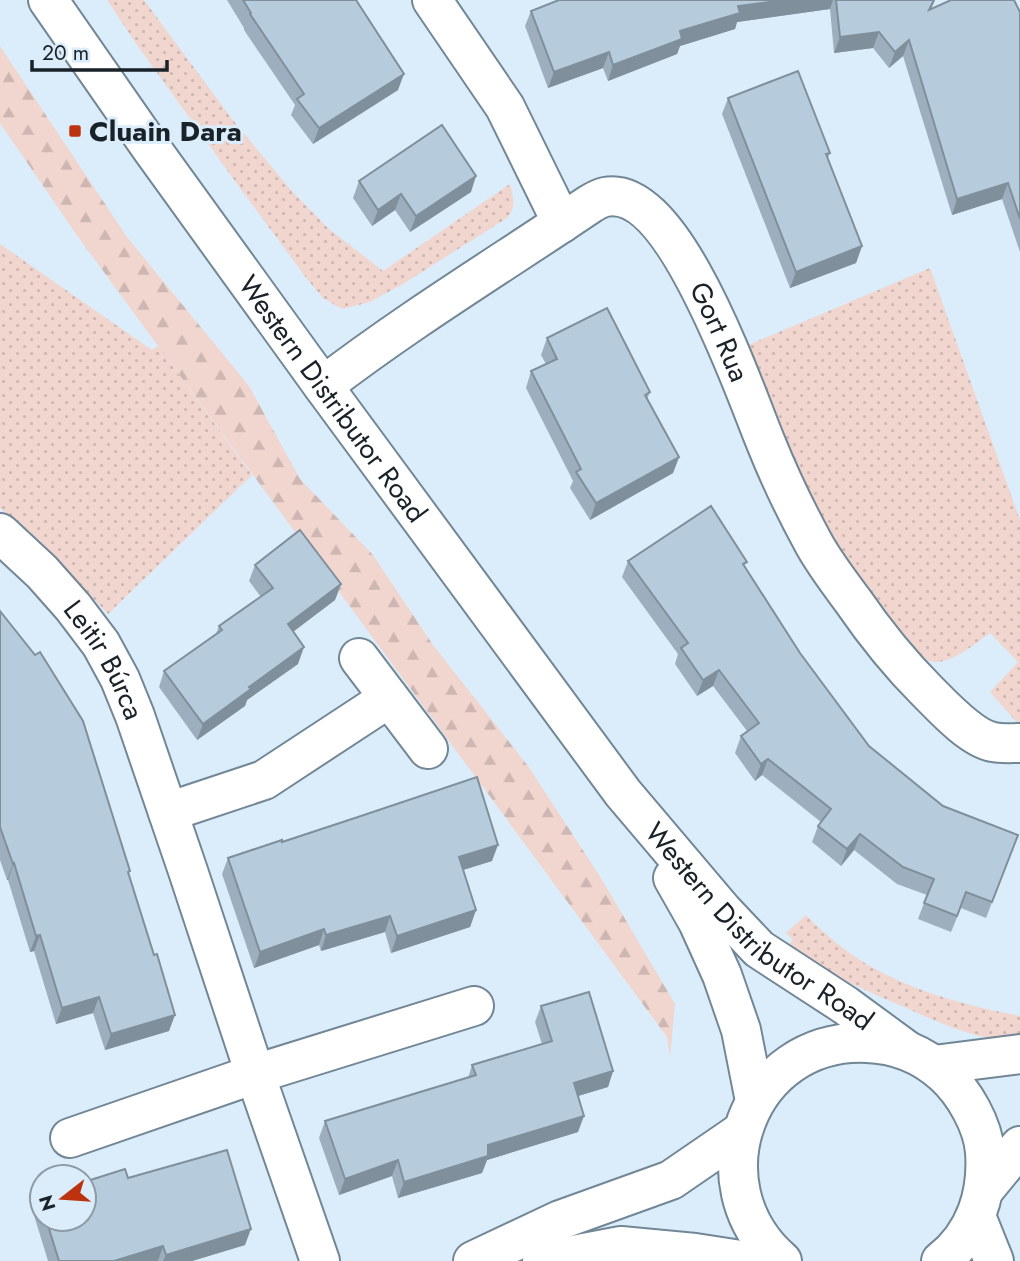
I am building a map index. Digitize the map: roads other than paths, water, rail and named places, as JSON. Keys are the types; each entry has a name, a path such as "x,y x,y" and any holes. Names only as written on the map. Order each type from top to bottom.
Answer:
{"street":[{"name":"Western Distributor Road","path":"48,0 323,386 623,793 723,911 759,949 953,1081 976,1117 985,1145 986,1168 980,1203"},
{"path":"432,0 505,107 562,223"},
{"name":"Gort Rua","path":"323,386 475,279 603,197 617,196 633,202 659,224 686,262 709,304 785,489 831,573 910,675 946,711 962,725 991,742 1020,743"},
{"name":"Leitir Búrca","path":"0,533 58,589 90,628 120,679 135,716 320,1261"},
{"path":"359,658 428,749"},
{"path":"168,813 264,780 389,698"},
{"name":"Western Distributor Road","path":"623,793 698,922 722,975 741,1030 748,1117 738,1164 741,1197 748,1218 768,1248 782,1261"},
{"path":"70,1138 255,1074 474,1006"},
{"path":"473,1261 560,1220 671,1180 748,1117 772,1080 792,1063 822,1048 850,1042 884,1044 920,1057 1020,1054"},
{"path":"941,1261 965,1236 980,1203 1020,1146"},
{"path":"980,1203 994,1261"},
{"path":"542,1261 621,1246 695,1252 747,1261"}],"place":[{"name":"Cluain Dara","path":"75,131"}]}
